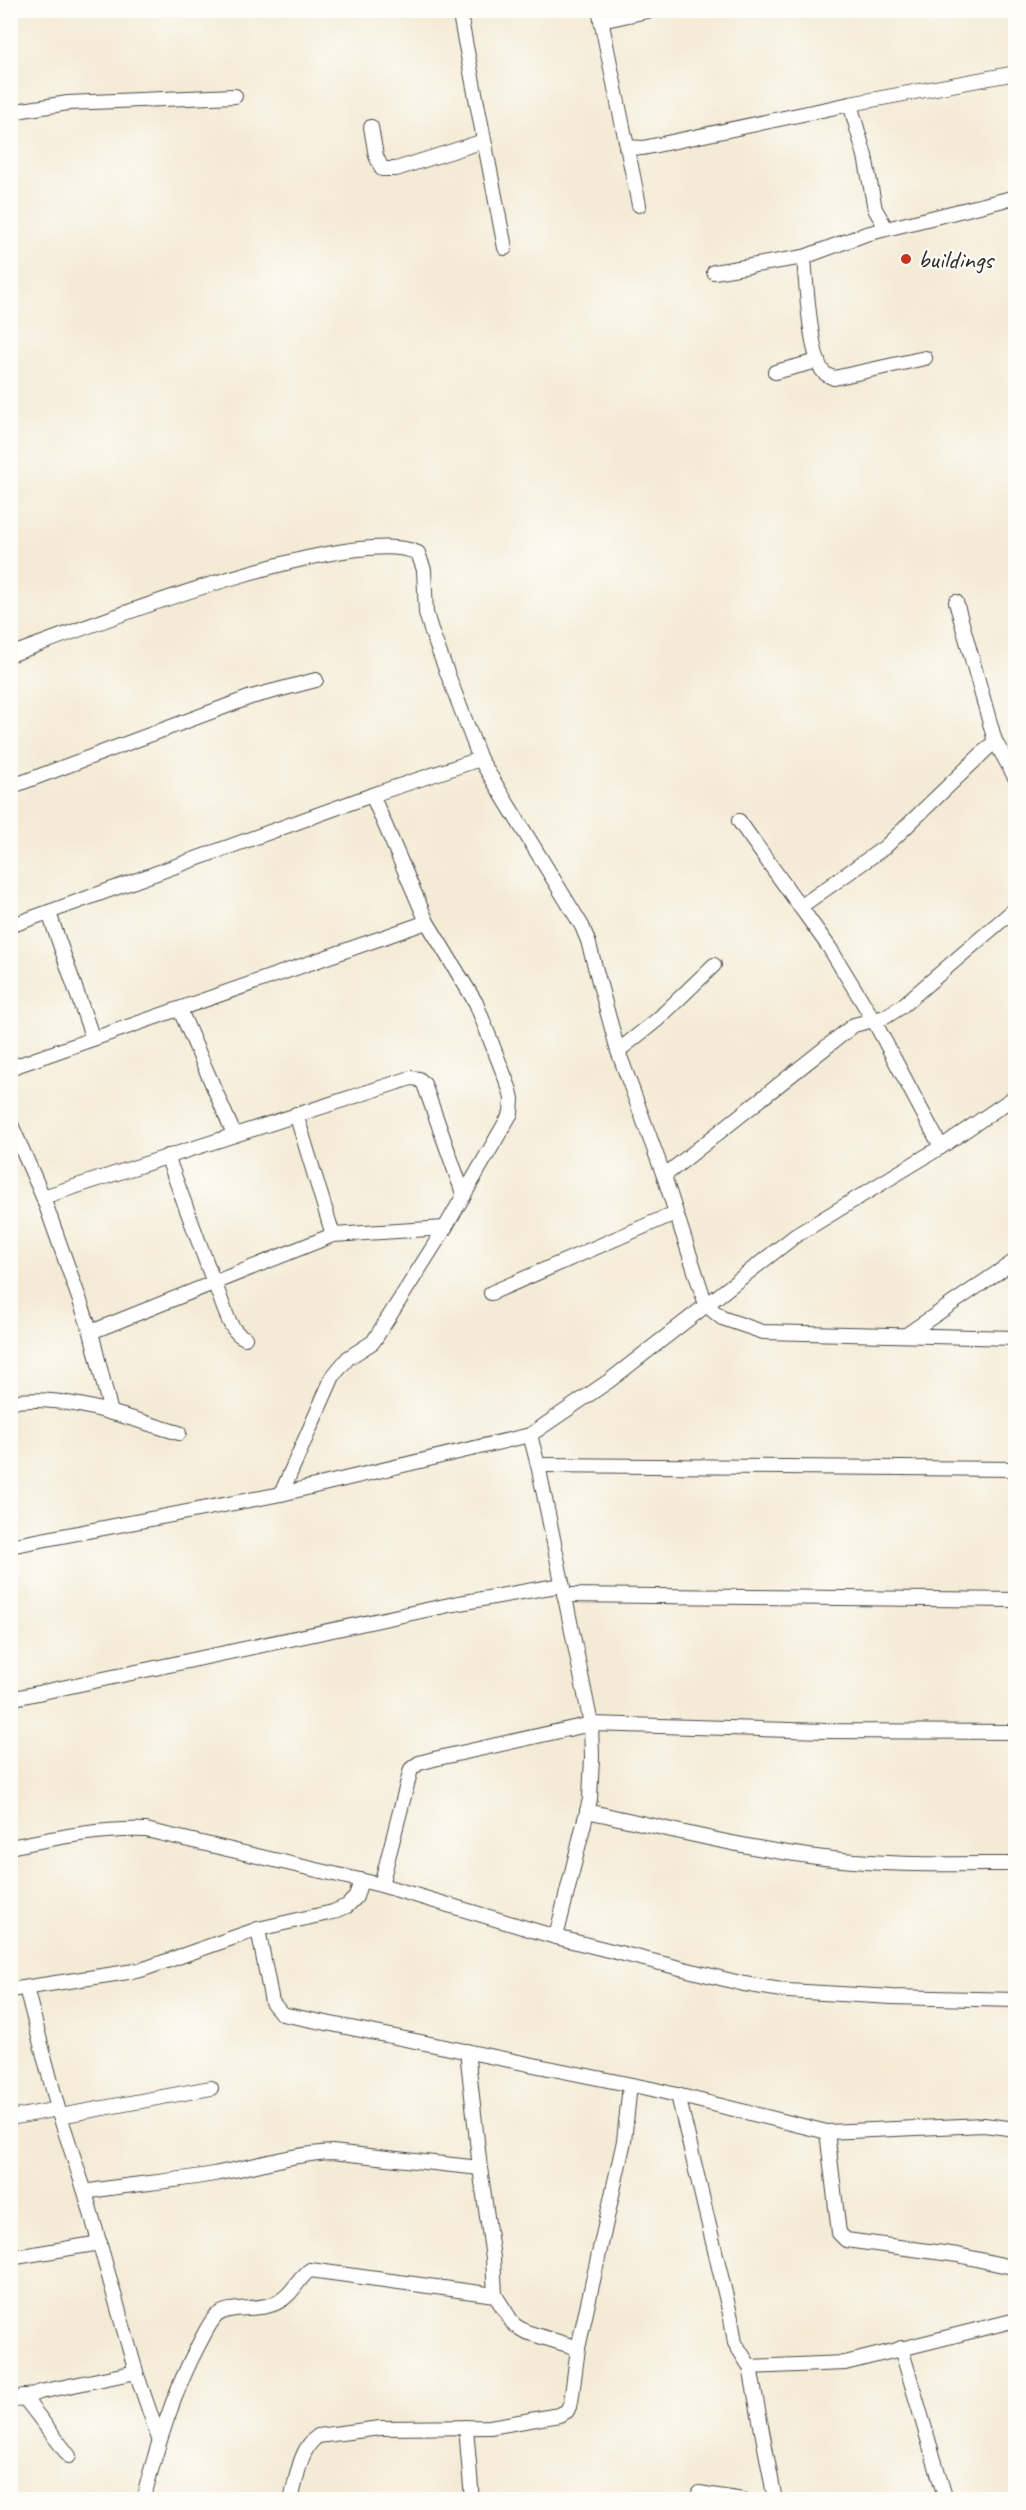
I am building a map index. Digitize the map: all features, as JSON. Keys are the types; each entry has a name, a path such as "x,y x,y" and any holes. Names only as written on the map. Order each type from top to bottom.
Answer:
{"street":[{"path":"459,10 505,248"},
{"path":"639,205 600,16 652,10"},
{"path":"626,147 643,148 850,104 1016,74"},
{"path":"10,112 68,103 235,96"},
{"path":"850,104 865,156 875,209 886,228"},
{"path":"371,127 376,156 382,169 396,169 484,141"},
{"path":"714,272 804,257 886,228 1016,197"},
{"path":"866,234 875,209"},
{"path":"804,257 807,301 818,362 823,372 834,378 926,358"},
{"path":"775,372 818,362"},
{"path":"10,655 163,599 317,555 347,551 409,549 418,553 422,562 426,613 432,633 480,759 582,926 588,941 618,1051 664,1176 706,1305 722,1318 763,1332 1016,1338"},
{"path":"956,602 995,741 1016,779"},
{"path":"10,787 251,697 316,680"},
{"path":"800,908 885,847 995,741"},
{"path":"10,926 372,795 480,759"},
{"path":"280,1494 333,1376 348,1358 373,1342 445,1228 511,1113 512,1099 476,1003 427,922 372,795"},
{"path":"738,821 828,947 873,1019 941,1147"},
{"path":"664,1176 854,1025 885,1017 901,1007 1016,908"},
{"path":"49,913 93,1039"},
{"path":"10,1068 427,922"},
{"path":"618,1051 657,1020 714,965"},
{"path":"180,1010 234,1134"},
{"path":"43,1197 411,1078 419,1079 424,1084 464,1196"},
{"path":"10,1546 280,1494 530,1435 609,1381 795,1236 941,1147 1016,1096"},
{"path":"296,1114 333,1234"},
{"path":"10,1122 43,1197 91,1332 111,1413"},
{"path":"167,1156 214,1283 222,1297 229,1323 233,1331 245,1338"},
{"path":"491,1293 675,1213"},
{"path":"91,1332 333,1234 445,1228"},
{"path":"906,1335 1016,1260"},
{"path":"10,1402 28,1399 46,1400 111,1413 179,1433"},
{"path":"530,1435 591,1724 592,1757 587,1811 555,1937"},
{"path":"538,1465 1016,1469"},
{"path":"10,1699 454,1604 563,1590 1016,1600"},
{"path":"381,1885 411,1769 418,1763 434,1759 591,1724 826,1731 1016,1732"},
{"path":"587,1811 784,1853 823,1858 867,1863 1016,1864"},
{"path":"10,1847 115,1828 147,1830 381,1885 555,1937 744,1984 788,1991 892,1997 1015,1998"},
{"path":"10,1990 141,1970 258,1929 333,1912 347,1906 356,1897 361,1880"},
{"path":"258,1929 272,2002 282,2014 678,2095 827,2132 984,2125 1016,2129"},
{"path":"26,1988 59,2112 85,2192 136,2372 159,2439"},
{"path":"467,2051 493,2258 495,2295 514,2325 526,2332 578,2348"},
{"path":"291,2499 305,2450 310,2441 318,2436 380,2428 490,2427 559,2415 567,2411 571,2402 578,2348 624,2141 630,2085"},
{"path":"10,2118 211,2088"},
{"path":"678,2095 732,2318 735,2343 750,2367 775,2499"},
{"path":"827,2132 839,2233 846,2240 958,2255 1016,2268"},
{"path":"85,2192 127,2184 213,2174 309,2153 332,2152 480,2168"},
{"path":"10,2258 100,2243"},
{"path":"143,2499 159,2439 192,2359 214,2318 222,2312 259,2308 278,2303 290,2294 303,2275 310,2270 495,2295"},
{"path":"750,2367 834,2365 1016,2320"},
{"path":"901,2348 946,2499"},
{"path":"69,2456 17,2399 136,2372"},
{"path":"466,2427 472,2499"},
{"path":"699,2493 743,2499"}],"place":[{"name":"buildings","path":"906,259"}]}
